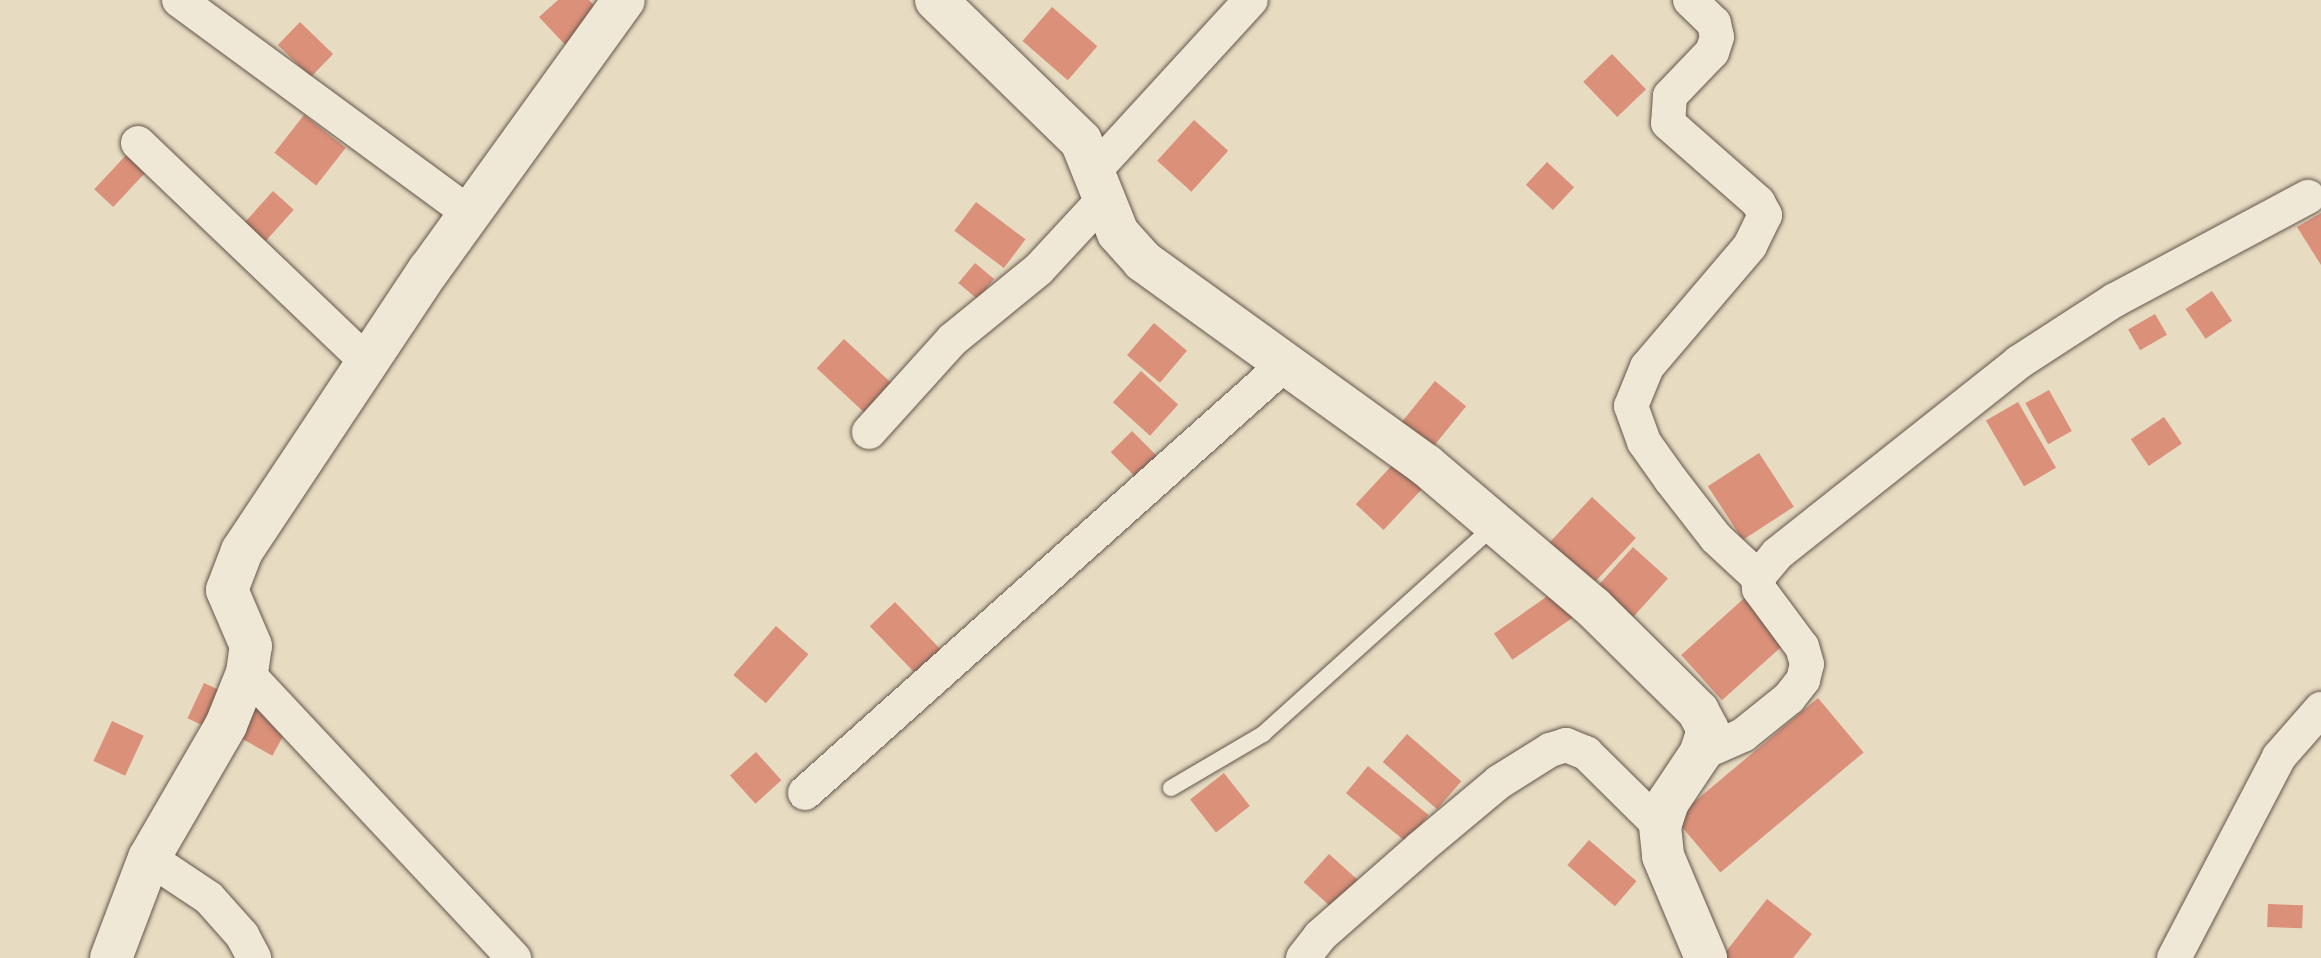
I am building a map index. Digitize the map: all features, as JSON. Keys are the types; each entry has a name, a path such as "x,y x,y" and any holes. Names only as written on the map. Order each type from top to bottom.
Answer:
{"street":[{"path":"179,0 469,213"},
{"path":"111,958 149,858 226,725 247,673 251,646 227,590 242,551 370,365 469,213 624,0"},
{"path":"936,0 1081,141 1118,233 1143,261 1426,465 1593,607 1698,711 1708,730 1700,754 1668,802 1660,826 1663,856 1706,958"},
{"path":"869,432 952,340 1039,269 1100,185 1251,0"},
{"path":"1690,0 1714,23 1717,37 1712,52 1670,96 1668,123 1758,202 1765,215 1750,246 1647,367 1631,406 1644,442 1716,538 1758,577 1764,599 1802,647 1807,664 1803,680 1789,698 1743,735 1700,754"},
{"path":"138,143 370,365"},
{"path":"1758,577 1777,554 2019,362 2115,300 2308,197"},
{"path":"805,793 1285,364"},
{"path":"247,673 514,958"},
{"path":"2174,958 2279,757 2321,709"},
{"path":"1303,958 1320,936 1420,848 1499,782 1550,750 1566,745 1586,753 1660,826"},
{"path":"149,858 209,898 242,935 254,958"}],"lane":[{"path":"1171,788 1263,734 1496,525"}],"building":[{"path":"558,0 589,0 604,16 569,49 539,17"},
{"path":"1052,7 1097,46 1068,80 1022,41"},
{"path":"300,22 333,54 311,77 278,45"},
{"path":"1612,54 1646,89 1617,117 1583,82"},
{"path":"304,115 346,148 316,185 274,153"},
{"path":"1194,120 1228,151 1191,192 1157,161"},
{"path":"129,152 148,170 113,207 94,189"},
{"path":"1547,162 1574,187 1553,210 1526,185"},
{"path":"273,191 294,210 262,245 242,226"},
{"path":"976,202 1026,239 1004,268 954,231"},
{"path":"2321,213 2321,265 2297,227"},
{"path":"975,263 994,279 977,299 958,283"},
{"path":"2212,291 2232,321 2206,339 2185,309"},
{"path":"2155,314 2167,335 2140,350 2128,330"},
{"path":"1154,323 1187,351 1160,383 1127,355"},
{"path":"844,339 897,388 869,417 817,368"},
{"path":"1141,371 1178,404 1150,436 1113,402"},
{"path":"1435,381 1466,406 1428,453 1397,428"},
{"path":"2049,390 2072,431 2048,444 2025,403"},
{"path":"2018,402 2056,468 2024,486 1986,420"},
{"path":"2164,417 2182,444 2149,466 2131,439"},
{"path":"1132,431 1161,460 1140,481 1111,452"},
{"path":"1759,453 1794,507 1743,540 1708,486"},
{"path":"1396,461 1424,487 1384,530 1356,504"},
{"path":"1592,497 1636,538 1591,586 1547,545"},
{"path":"1633,547 1668,578 1629,622 1594,590"},
{"path":"1562,586 1580,612 1512,660 1494,634"},
{"path":"1751,592 1792,637 1722,700 1681,655"},
{"path":"895,602 942,651 917,675 870,626"},
{"path":"776,626 808,654 766,703 733,675"},
{"path":"204,683 228,694 211,729 188,718"},
{"path":"1818,698 1864,752 1720,873 1675,818"},
{"path":"249,705 288,727 272,756 233,734"},
{"path":"112,721 144,736 125,776 93,761"},
{"path":"1407,734 1461,781 1437,809 1383,762"},
{"path":"756,752 781,780 755,804 730,775"},
{"path":"1368,766 1429,815 1407,842 1346,793"},
{"path":"1224,773 1250,806 1216,833 1190,799"},
{"path":"1589,840 1637,881 1615,906 1567,865"},
{"path":"1329,854 1358,880 1333,908 1304,882"},
{"path":"1767,899 1812,934 1793,958 1721,958"},
{"path":"2268,904 2303,905 2302,928 2267,927"}]}
